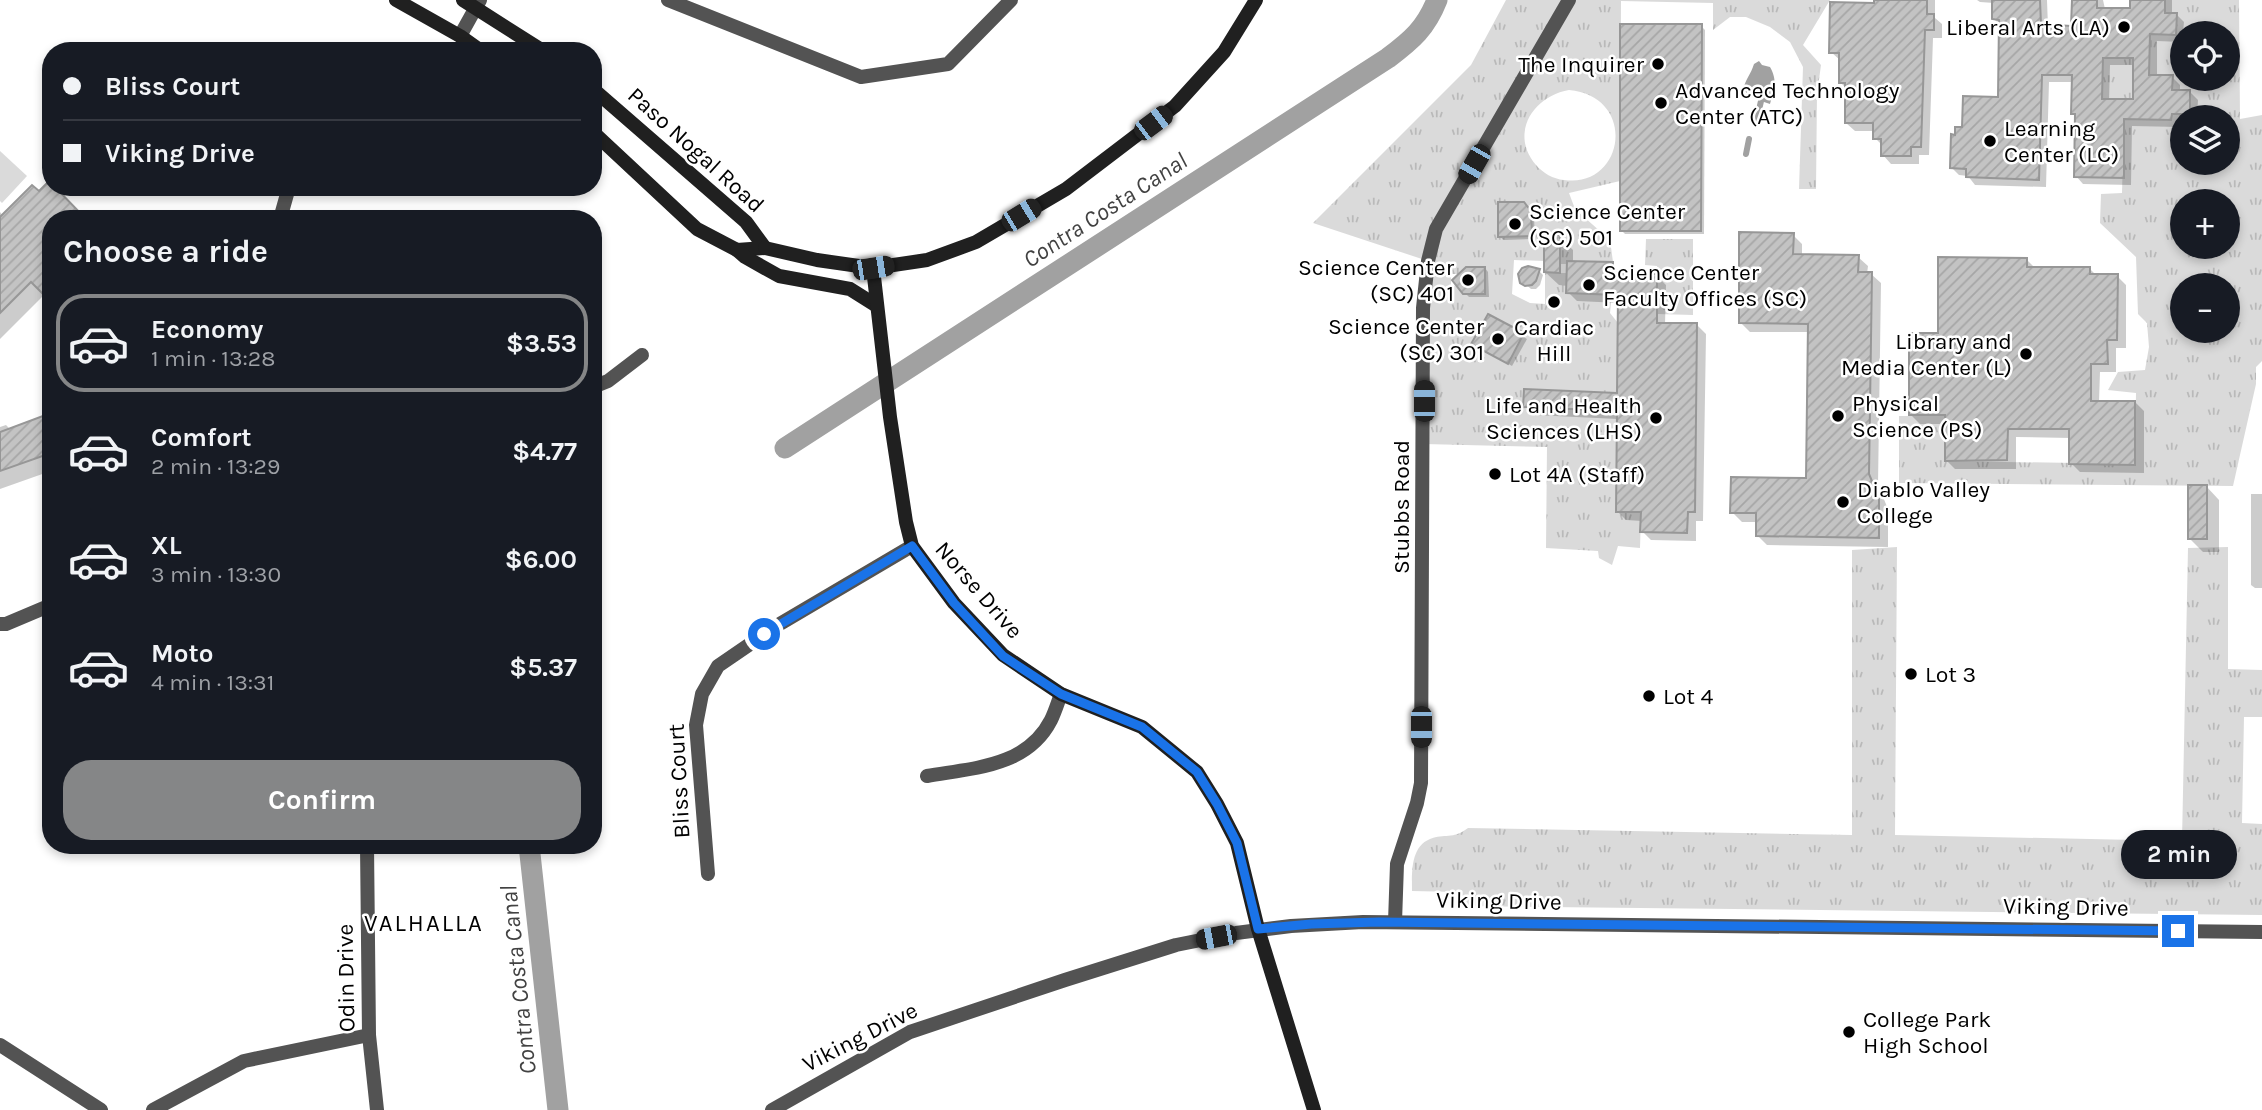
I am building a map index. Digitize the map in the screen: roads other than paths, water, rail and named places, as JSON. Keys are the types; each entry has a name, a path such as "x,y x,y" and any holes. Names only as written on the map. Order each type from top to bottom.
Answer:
{"street":[{"path":"396,0 468,42"},
{"path":"463,0 478,4 530,42"},
{"path":"668,0 861,77 948,64 1011,0"},
{"name":"Paso Nogal Road","path":"737,250 765,248 817,260 873,268 927,260 976,242 1066,189 1175,106 1224,52 1256,0"},
{"name":"Stubbs Road","path":"1395,922 1397,864 1421,782 1423,308 1428,261 1436,229 1569,0"},
{"path":"460,36 478,4"},
{"name":"Paso Nogal Road","path":"602,97 746,222 765,248"},
{"path":"602,140 697,229 779,276 850,289 877,306"},
{"name":"Norse Drive","path":"873,268 888,402 912,546 954,603 1003,656 1061,694 1142,727 1197,772 1237,843 1258,929 1314,1110"},
{"path":"602,383 642,355"},
{"name":"Bliss Court","path":"708,874 696,725 702,694 718,666 778,625 912,546"},
{"path":"0,624 42,609"},
{"path":"927,776 999,764 1032,746 1051,721 1061,694"},
{"name":"Odin Drive","path":"367,854 369,1035 377,1110"},
{"name":"Viking Drive","path":"772,1110 910,1032 1176,945 1258,929 1311,924 1395,922 2262,932"},
{"path":"153,1110 244,1061 369,1035"},
{"path":"0,1045 101,1110"}],"waterway":[{"name":"Contra Costa Canal","path":"785,448 1388,58 1417,33 1437,0"},
{"path":"1757,119 1761,101"},
{"path":"1746,154 1749,139"},
{"name":"Contra Costa Canal","path":"530,854 558,1110"}],"place":[{"name":"Liberal Arts (LA)","path":"2124,27"},
{"name":"The Inquirer","path":"1658,64"},
{"name":"Advanced Technology Center (ATC)","path":"1661,103"},
{"name":"Learning Center (LC)","path":"1990,141"},
{"name":"Science Center (SC) 501","path":"1515,224"},
{"name":"Science Center (SC) 401","path":"1468,280"},
{"name":"Science Center Faculty Offices (SC)","path":"1589,285"},
{"name":"Cardiac Hill","path":"1554,302"},
{"name":"Science Center (SC) 301","path":"1498,339"},
{"name":"Library and Media Center (L)","path":"2026,354"},
{"name":"Physical Science (PS)","path":"1838,416"},
{"name":"Life and Health Sciences (LHS)","path":"1656,418"},
{"name":"Lot 4A (Staff)","path":"1495,474"},
{"name":"Diablo Valley College","path":"1843,502"},
{"name":"Lot 3","path":"1911,674"},
{"name":"Lot 4","path":"1649,696"},
{"name":"College Park High School","path":"1849,1032"}],"district":[{"name":"VALHALLA","path":"424,923"}]}
